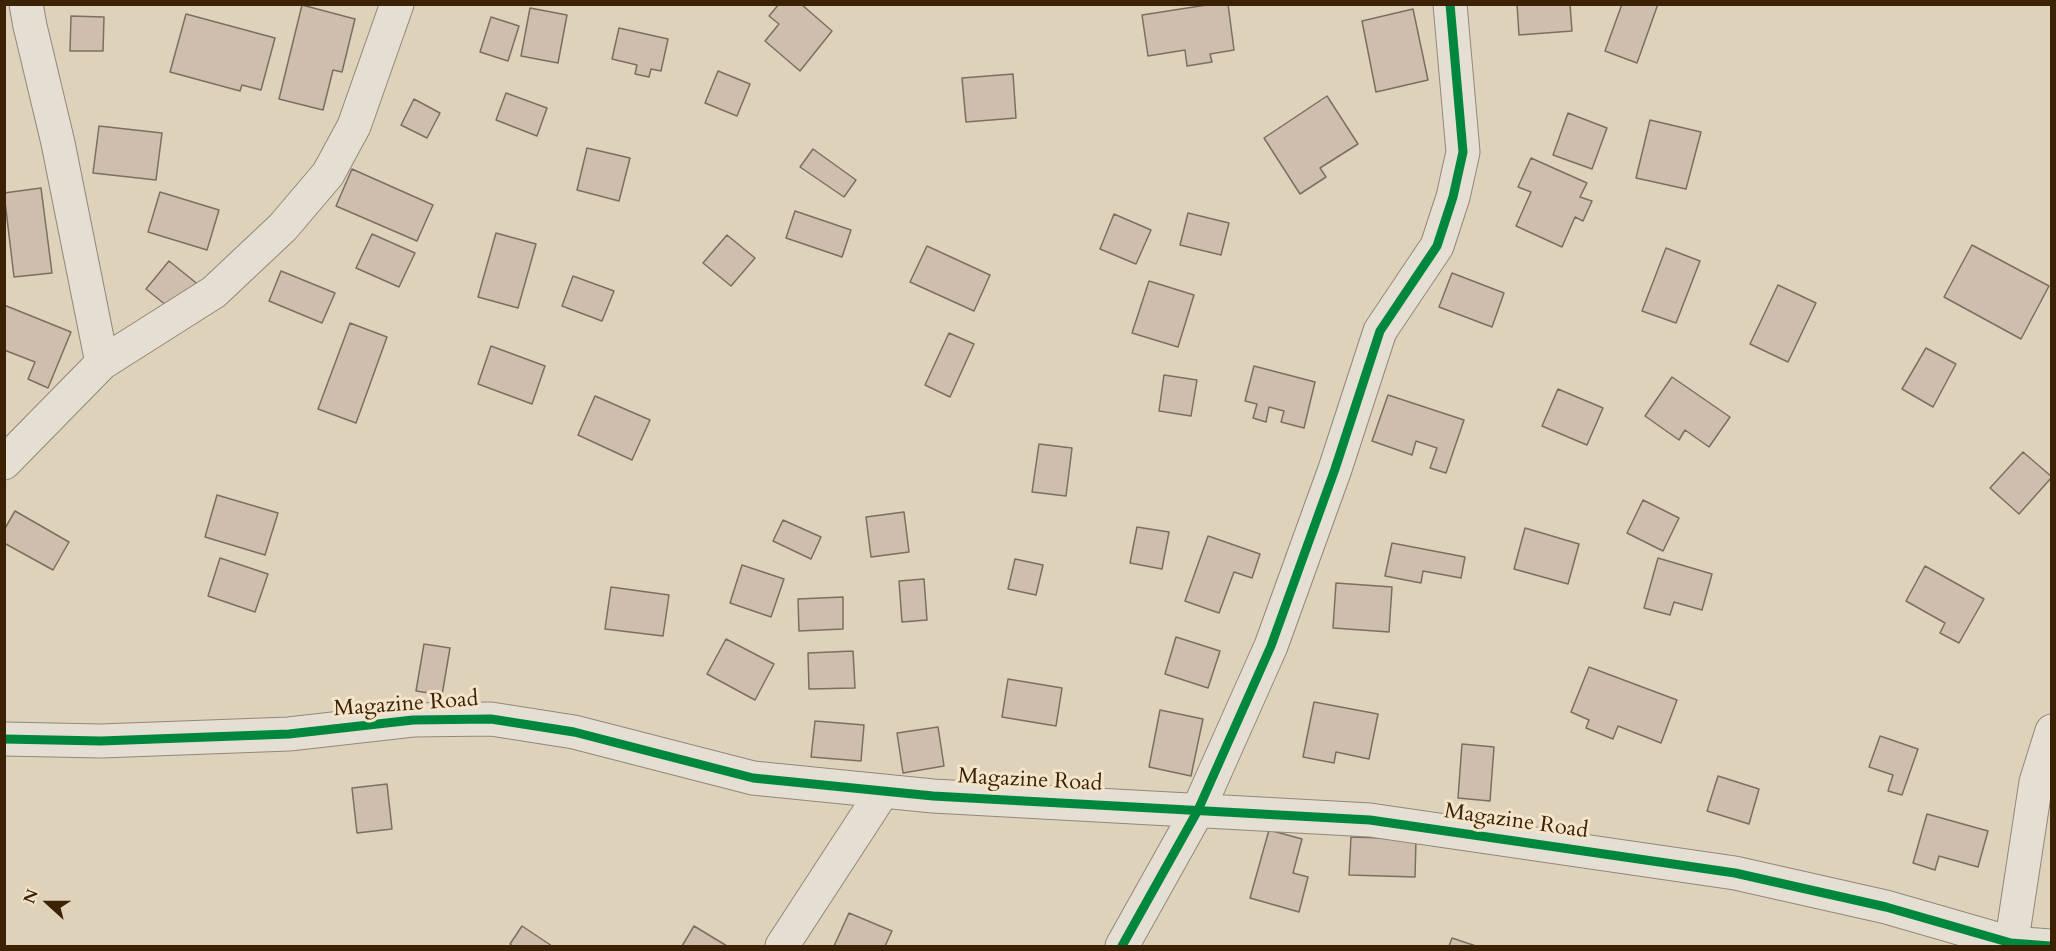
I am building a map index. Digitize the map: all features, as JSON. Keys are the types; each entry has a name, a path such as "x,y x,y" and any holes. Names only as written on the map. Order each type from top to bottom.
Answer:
{"street":[{"path":"26,4 58,143 102,363"},
{"path":"4,463 102,363 214,292 283,227 328,174 354,126 397,4"},
{"path":"1122,946 1198,810 1271,646 1335,469 1380,331 1437,246 1453,197 1463,152 1450,4"},
{"name":"Magazine Road","path":"4,739 101,741 289,734 413,720 491,719 574,732 753,778 933,796 1370,820 1735,873 1886,907 2011,945 2050,946"},
{"path":"2011,945 2036,782 2052,731"},
{"path":"782,946 884,791"}],"building":[{"path":"779,4 801,4 832,31 800,71 765,41 779,24 769,16"},
{"path":"1213,4 1228,4 1234,50 1210,54 1212,62 1187,66 1185,50 1148,56 1142,15"},
{"path":"1517,4 1570,4 1572,31 1519,35"},
{"path":"1622,4 1658,4 1637,63 1605,51"},
{"path":"302,5 355,19 342,72 333,70 323,110 279,99"},
{"path":"530,8 567,15 558,63 521,56"},
{"path":"1413,9 1428,80 1376,92 1362,21"},
{"path":"186,14 275,38 261,90 242,85 240,91 170,72"},
{"path":"71,16 104,17 103,51 70,51"},
{"path":"491,17 519,26 508,61 480,52"},
{"path":"619,28 668,39 661,71 651,69 649,77 635,74 637,65 612,59"},
{"path":"718,71 750,84 737,116 705,103"},
{"path":"1013,74 1016,118 966,122 962,78"},
{"path":"506,93 547,108 537,136 496,120"},
{"path":"1327,96 1358,144 1320,168 1326,177 1300,194 1264,138"},
{"path":"414,99 440,113 427,138 401,125"},
{"path":"1568,113 1607,128 1592,169 1553,155"},
{"path":"1650,120 1701,132 1686,189 1636,178"},
{"path":"99,126 162,133 156,180 93,173"},
{"path":"587,148 630,158 619,201 577,190"},
{"path":"813,149 856,180 844,197 800,167"},
{"path":"1531,158 1587,183 1580,197 1592,201 1583,221 1575,217 1562,247 1516,226 1531,192 1518,187"},
{"path":"352,169 433,205 417,241 336,206"},
{"path":"41,188 52,273 14,277 4,193"},
{"path":"160,192 219,210 207,250 148,232"},
{"path":"795,211 851,230 842,257 786,238"},
{"path":"1188,213 1229,223 1221,255 1180,245"},
{"path":"1114,214 1151,230 1136,264 1100,249"},
{"path":"496,233 536,244 518,308 478,297"},
{"path":"372,234 415,253 399,287 356,268"},
{"path":"727,235 755,258 731,286 703,263"},
{"path":"1972,245 2049,286 2021,339 1944,297"},
{"path":"927,246 990,275 974,311 910,282"},
{"path":"1666,248 1700,261 1676,323 1642,311"},
{"path":"169,261 200,286 177,314 146,289"},
{"path":"281,271 335,293 322,323 269,301"},
{"path":"1452,273 1504,293 1492,327 1439,307"},
{"path":"573,276 614,291 602,321 562,306"},
{"path":"1149,281 1194,295 1178,347 1132,333"},
{"path":"1778,285 1816,303 1788,362 1750,344"},
{"path":"4,305 71,332 48,388 28,379 35,362 4,350"},
{"path":"350,323 387,337 356,423 318,409"},
{"path":"949,333 974,344 950,397 925,385"},
{"path":"491,346 545,366 532,404 478,384"},
{"path":"1926,348 1956,364 1933,407 1902,389"},
{"path":"1254,366 1315,382 1304,428 1281,422 1284,411 1269,407 1266,422 1253,418 1257,404 1245,401"},
{"path":"1164,375 1197,380 1191,416 1159,411"},
{"path":"1672,377 1730,417 1709,447 1685,430 1679,440 1645,416"},
{"path":"1558,389 1603,408 1587,445 1542,426"},
{"path":"1388,395 1464,420 1446,473 1430,468 1437,448 1416,441 1412,455 1372,441"},
{"path":"595,396 650,420 632,460 578,435"},
{"path":"1039,444 1072,448 1066,496 1032,492"},
{"path":"2023,452 2052,477 2019,514 1990,488"},
{"path":"217,495 278,513 265,555 205,537"},
{"path":"1643,500 1679,518 1663,551 1627,533"},
{"path":"15,511 69,542 53,570 4,543 4,530"},
{"path":"904,512 909,552 871,557 866,517"},
{"path":"783,520 821,537 811,559 773,541"},
{"path":"1137,527 1169,532 1162,569 1130,563"},
{"path":"1525,528 1579,544 1568,584 1514,569"},
{"path":"1208,536 1260,554 1252,578 1234,572 1219,613 1185,601"},
{"path":"1392,543 1465,557 1461,578 1423,571 1421,583 1385,576"},
{"path":"220,558 268,574 255,612 208,596"},
{"path":"1658,558 1712,574 1702,610 1674,602 1670,615 1644,608"},
{"path":"1015,559 1043,565 1036,595 1008,589"},
{"path":"742,565 784,579 771,617 730,603"},
{"path":"1925,566 1984,599 1959,643 1940,633 1945,623 1906,601"},
{"path":"924,579 927,620 902,622 899,581"},
{"path":"1336,583 1392,587 1389,632 1333,628"},
{"path":"611,587 669,595 663,636 605,629"},
{"path":"843,597 843,629 799,631 798,599"},
{"path":"1176,637 1220,651 1208,688 1165,674"},
{"path":"726,639 774,664 755,700 707,674"},
{"path":"424,644 450,648 442,695 416,691"},
{"path":"853,651 855,688 809,689 808,653"},
{"path":"1589,667 1677,700 1661,743 1618,726 1613,739 1586,728 1589,720 1571,712"},
{"path":"1008,679 1062,688 1056,726 1002,717"},
{"path":"1314,702 1378,714 1369,759 1336,752 1334,763 1303,757"},
{"path":"1160,710 1203,719 1191,776 1149,767"},
{"path":"815,721 864,725 861,761 811,757"},
{"path":"938,727 944,766 903,773 897,733"},
{"path":"1880,736 1918,749 1902,795 1888,791 1893,775 1869,767"},
{"path":"1462,744 1494,747 1490,801 1458,798"},
{"path":"1718,776 1759,789 1749,824 1707,811"},
{"path":"387,784 392,829 357,833 352,788"},
{"path":"1927,814 1988,831 1978,867 1939,856 1935,870 1913,863"},
{"path":"1269,830 1302,839 1293,873 1308,877 1299,912 1250,898"},
{"path":"1351,837 1416,839 1415,877 1349,875"},
{"path":"849,913 892,931 885,946 834,946"},
{"path":"522,926 552,946 513,946 510,944"},
{"path":"694,926 727,946 682,946"},
{"path":"1452,938 1476,946 1449,946"}],"cycle path":[{"path":"1122,946 1198,810 1271,646 1335,469 1380,331 1437,246 1453,197 1463,152 1450,4"},
{"path":"4,739 101,741 289,734 413,720 491,719 574,732 753,778 933,796 1370,820 1735,873 1886,907 2011,943 2050,946"}]}
